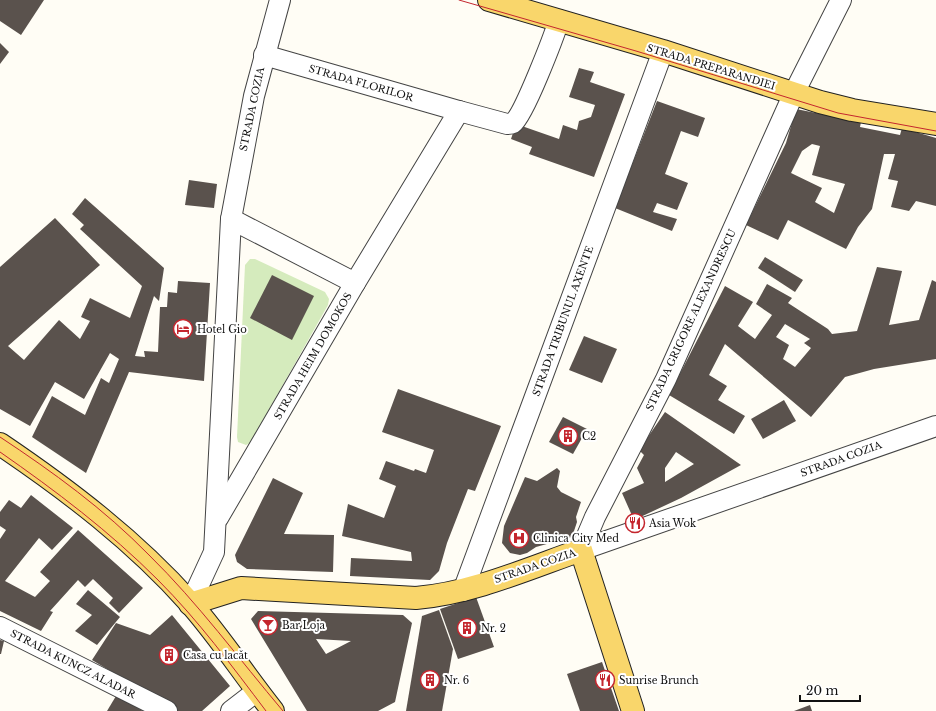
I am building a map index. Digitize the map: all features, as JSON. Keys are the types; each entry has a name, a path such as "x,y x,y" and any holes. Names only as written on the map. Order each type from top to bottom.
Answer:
{"main road":[{"name":"STRADA PREPARANDIEI","path":"489,0 662,51 852,110 936,124"},
{"path":"0,444 65,488 94,512 160,572 190,604 273,711"},
{"name":"STRADA COZIA","path":"190,604 240,588 416,598 462,591 581,550"},
{"path":"581,550 633,711"}],"street":[{"name":"STRADA COZIA","path":"231,219 241,157 264,55 280,0"},
{"name":"STRADA GRIGORE ALEXANDRESCU","path":"581,550 595,517 666,379 794,93 841,0"},
{"name":"STRADA FLORILOR","path":"264,55 459,111 512,124 531,89 554,38 559,20"},
{"name":"STRADA TRIBUNUL AXENTE","path":"462,591 662,51"},
{"path":"355,283 459,111"},
{"name":"STRADA HEIM DOMOKOS","path":"190,604 214,552 231,219 355,283 216,522"},
{"name":"STRADA COZIA","path":"581,550 936,426"},
{"name":"STRADA KUNCZ ALADAR","path":"0,627 167,711"},
{"path":"231,711 257,691"}],"green space":[{"path":"250,259 255,259 325,292 329,299 328,305 250,443 246,445 238,442 237,437 245,265"}],"building":[{"path":"0,0 44,0 21,35 0,21"},
{"path":"0,43 9,52 0,64"},
{"path":"579,68 594,72 590,82 625,94 594,177 529,154 532,147 511,139 516,124 559,139 563,125 577,130 579,121 591,117 595,105 569,97"},
{"path":"657,101 705,118 698,137 681,131 665,174 688,183 677,210 657,203 653,212 677,219 672,231 615,208"},
{"path":"796,109 861,122 860,127 900,135 902,128 936,138 936,206 916,201 909,211 891,207 898,181 888,179 895,154 884,154 872,209 858,227 846,249 788,220 778,240 746,225 786,143","holes":["812,144 820,146 812,175 845,184 834,213 815,202 822,188 791,173 802,151"]},
{"path":"189,180 217,184 214,208 185,205"},
{"path":"85,198 164,268 159,301 154,296 135,356 145,357 144,351 158,352 160,307 167,307 168,292 177,293 178,281 210,283 204,381 129,372 86,473 32,437 52,396 85,415 101,378 109,383 119,359 110,353 84,399 55,382 30,426 0,409 0,267 55,218 100,265 8,346 24,360 59,320 80,339 90,321 81,317 90,298 130,318 142,286 80,229 84,225 72,214"},
{"path":"765,257 803,280 795,292 758,268"},
{"path":"877,267 902,271 889,325 919,320 932,280 936,282 936,359 874,369 845,377 811,417 725,344 709,375 727,386 718,400 745,416 734,434 669,395 725,286 753,302 738,326 755,339 772,315 756,304 767,284 792,298 788,303 828,329 832,334 857,331","holes":["785,324 810,339 804,343 811,348 795,367 783,359 789,345 776,337"]},
{"path":"272,275 314,296 292,340 250,318"},
{"path":"584,336 617,349 602,383 569,370"},
{"path":"398,389 501,426 475,491 468,489 447,543 439,571 430,580 350,576 351,558 412,561 411,552 342,536 348,504 384,518 396,486 379,479 386,461 414,471 415,469 426,473 434,450 382,432"},
{"path":"784,400 796,421 763,439 751,419"},
{"path":"665,412 741,465 681,498 634,520 622,493 644,483 637,468 644,455 639,450","holes":["676,452 694,464 665,482 665,468"]},
{"name":"C2","path":"563,417 587,429 573,454 549,442"},
{"path":"557,468 560,471 557,487 561,492 581,502 572,537 536,547 527,553 520,555 510,553 502,543 504,526 525,477 537,481"},
{"path":"273,478 303,493 284,534 334,535 333,572 247,569 237,562 235,555"},
{"path":"31,495 73,528 52,550 39,538 5,581 35,597 50,581 40,572 78,530 143,588 119,613 109,603 113,598 93,579 85,587 78,580 50,611 53,612 41,631 0,611 0,539 6,530 0,526 0,512 9,500 21,508"},
{"path":"88,590 120,617 97,645 75,631 92,615 76,604"},
{"name":"Nr. 2","path":"476,597 494,647 458,659 440,609"},
{"name":"Nr. 6","path":"439,610 453,649 442,711 406,711 422,616"},
{"path":"258,611 403,615 412,623 395,702 378,711 307,711 251,619","holes":["316,639 351,641 326,654"]},
{"name":"Casa cu lacăt","path":"172,615 230,686 202,711 177,711 92,660 116,623 150,635"},
{"path":"0,640 4,641 1,654 0,654"},
{"path":"602,662 619,711 580,711 567,674"},
{"path":"116,696 143,711 107,711"},
{"path":"810,705 812,711 794,711"}],"tram line":[{"path":"459,0 636,51 838,113 936,131"},
{"path":"0,437 78,492 132,538 184,592 283,711"},
{"path":"0,452 82,512 121,545 158,580 201,627 266,711"}],"place":[{"name":"Hotel Gio","path":"183,329"},
{"name":"C2","path":"568,436"},
{"name":"Asia Wok","path":"635,523"},
{"name":"Clinica City Med","path":"519,538"},
{"name":"Bar Loja","path":"268,625"},
{"name":"Nr. 2","path":"467,628"},
{"name":"Casa cu lacăt","path":"169,655"},
{"name":"Nr. 6","path":"430,680"},
{"name":"Sunrise Brunch","path":"605,680"}]}
